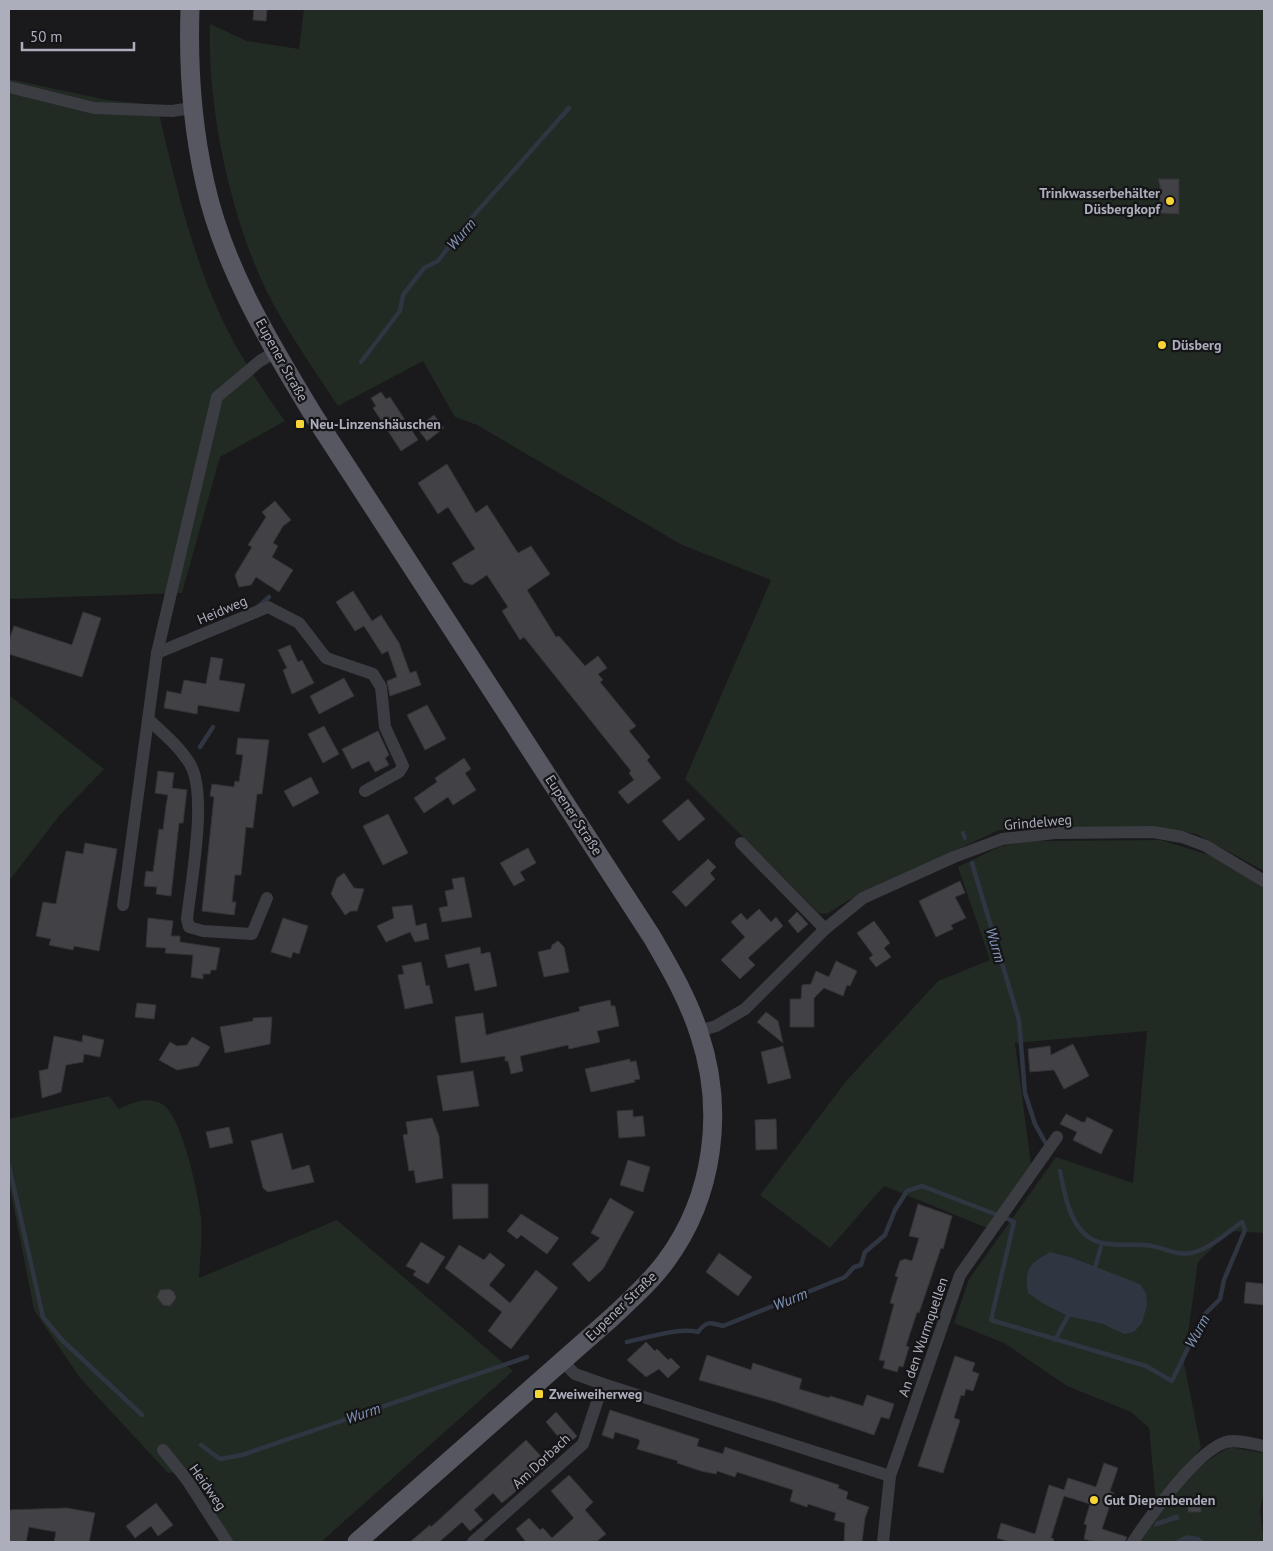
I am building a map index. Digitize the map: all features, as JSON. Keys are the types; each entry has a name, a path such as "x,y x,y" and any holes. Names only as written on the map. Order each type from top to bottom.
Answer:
{"main road":[{"name":"Eupener Straße","path":"190,9 188,50 192,108 205,184 224,243 246,294 276,352 314,416 652,937 676,978 699,1031 709,1071 713,1106 709,1162 700,1197 688,1224 666,1261 640,1291 357,1542"}],"street":[{"path":"9,87 94,108 172,111 192,108"},
{"path":"123,905 157,653 217,397 260,361 276,352"},
{"name":"Heidweg","path":"157,653 268,607 299,623 326,658 373,674 381,687 385,727 403,766 399,772 365,791"},
{"path":"148,719 176,745 191,765 199,791 187,918 189,927 203,931 252,934 267,898"},
{"name":"Grindelweg","path":"699,1031 716,1026 745,1009 825,929 863,898 954,857 1002,839 1075,833 1153,832 1182,837 1206,846 1264,880"},
{"path":"741,843 825,929"},
{"name":"An den Wurmquellen","path":"883,1542 890,1476 960,1275 1057,1137"},
{"path":"562,1361 575,1374 603,1384 890,1476"},
{"name":"Am Dorbach","path":"473,1542 583,1444 603,1384"},
{"path":"1133,1542 1197,1462 1218,1446 1228,1441 1264,1446"},
{"name":"Heidweg","path":"163,1450 187,1480 227,1542"}],"shaded area":[{"path":"304,9 1264,9 1264,871 1196,834 1154,827 1055,827 999,830 847,901 827,914 819,913 685,779 771,580 682,545 477,425 455,417 423,361 338,406 282,320 253,260 223,160 212,90 210,24 247,41 299,49"},
{"path":"9,79 107,100 157,105 190,235 218,310 240,353 285,421 220,457 182,593 9,599"},
{"path":"9,695 104,769 59,816 9,881"},
{"path":"1161,840 1212,856 1264,888 1264,1233 1229,1231 1198,1262 1184,1363 1201,1448 1156,1503 1149,1428 1131,1412 1067,1386 1004,1343 954,1323 969,1279 1056,1157 1133,1183 1147,1031 1015,1043 1031,1164 987,1228 884,1186 830,1248 760,1195 847,1080 938,981 990,960 958,867 1001,846 1035,841"},
{"path":"109,1096 119,1109 145,1100 162,1104 176,1123 188,1156 201,1217 202,1240 199,1278 337,1220 513,1371 321,1542 232,1542 192,1471 168,1473 80,1378 34,1310 9,1183 9,1119"},
{"path":"1050,1252 1070,1257 1140,1284 1146,1293 1147,1305 1142,1323 1134,1332 1124,1334 1103,1324 1068,1316 1044,1304 1028,1293 1027,1278 1030,1268 1037,1260"},
{"path":"1230,1447 1264,1453 1264,1492 1260,1509 1264,1542 1140,1542 1179,1488 1203,1465"},
{"path":"1178,1514 1180,1519 1154,1527 1155,1522"},
{"path":"1186,1535 1199,1537 1204,1542 1173,1542"}],"building":[{"path":"254,9 267,9 266,21 253,20"},
{"name":"Trinkwasserbehälter Düsbergkopf","path":"1158,179 1179,179 1179,214 1158,213 1160,186"},
{"path":"381,392 386,399 390,397 418,440 401,451 373,408 376,406 371,398"},
{"path":"434,415 444,428 427,441 417,428"},
{"path":"447,464 476,513 487,505 518,553 531,546 550,574 527,590 556,637 559,636 585,666 598,656 607,668 598,674 603,680 600,682 636,726 629,731 650,757 647,760 661,778 628,804 618,792 634,780 629,773 631,771 524,637 520,640 502,611 508,607 487,575 472,585 464,582 452,563 475,549 448,507 438,514 418,483"},
{"path":"275,501 291,520 283,526 273,543 278,546 272,557 293,570 279,592 256,577 251,585 239,587 235,575 252,547 248,545 266,517 262,512"},
{"path":"353,591 372,621 381,615 399,643 410,673 416,671 421,685 390,696 387,681 397,677 388,651 382,654 364,626 355,631 336,602"},
{"path":"83,612 101,618 82,677 9,654 9,640 14,626 72,645"},
{"path":"290,645 298,662 302,660 314,683 292,694 283,670 287,668 278,650"},
{"path":"211,657 223,659 219,680 245,684 239,712 198,705 197,714 164,708 167,691 181,694 184,680 206,684"},
{"path":"344,678 354,696 319,714 310,696"},
{"path":"427,705 446,739 425,750 407,715"},
{"path":"324,726 339,754 323,763 308,734"},
{"path":"378,731 389,755 385,758 389,765 375,772 369,761 352,769 342,749"},
{"path":"238,738 269,740 262,794 257,794 253,828 246,827 241,875 235,875 232,902 236,902 234,915 202,911 214,797 210,796 212,784 234,787 235,781 239,782 243,755 236,754"},
{"path":"464,758 471,769 465,773 476,790 453,805 448,797 424,813 414,798 437,782 435,778"},
{"path":"158,771 174,773 172,788 187,790 183,823 179,823 171,896 156,894 157,887 144,886 146,871 153,872 159,829 163,830 168,795 155,793"},
{"path":"311,777 319,793 293,807 284,791"},
{"path":"688,799 705,819 679,841 662,821"},
{"path":"388,814 408,853 383,865 363,826"},
{"path":"85,843 117,849 99,951 74,946 73,950 49,945 51,939 36,936 43,902 56,904 66,851 83,854"},
{"path":"528,848 536,863 520,872 525,880 514,886 500,863"},
{"path":"708,859 716,867 710,873 715,879 686,907 672,892"},
{"path":"344,873 354,888 364,889 357,911 351,911 345,915 331,894 337,878"},
{"path":"464,877 472,917 442,922 439,908 448,906 445,891 454,889 452,879"},
{"path":"960,881 965,893 955,897 966,918 951,925 953,929 936,937 919,901"},
{"path":"412,905 416,926 426,923 429,939 415,942 410,932 386,942 377,926 394,918 392,907"},
{"path":"759,909 771,922 776,917 783,926 748,958 755,965 740,979 721,960 745,937 731,922 741,913 747,920"},
{"path":"797,912 808,924 798,933 788,921"},
{"path":"148,918 173,921 171,936 180,936 180,942 220,948 216,970 211,970 210,974 203,974 203,979 191,977 193,955 165,953 166,948 146,947"},
{"path":"283,918 308,926 299,954 293,952 291,958 271,952"},
{"path":"874,921 890,943 884,948 891,957 876,967 869,958 873,955 857,933"},
{"path":"558,941 564,947 569,972 544,977 538,952 551,949 552,945"},
{"path":"480,947 481,954 490,952 497,986 475,991 469,963 448,968 445,955"},
{"path":"836,961 857,971 850,986 847,985 843,996 824,988 814,998 814,1027 790,1027 790,999 801,999 802,985 811,984 816,971 829,977"},
{"path":"421,962 426,986 429,985 433,1003 405,1009 398,975 404,974 402,966"},
{"path":"610,1000 611,1006 615,1006 619,1026 597,1031 600,1042 569,1049 568,1045 520,1056 523,1071 511,1074 508,1061 505,1061 505,1056 461,1063 455,1017 483,1013 486,1035 580,1011 579,1007"},
{"path":"137,1003 156,1005 154,1019 135,1017"},
{"path":"766,1012 778,1021 783,1043 757,1022"},
{"path":"272,1017 270,1044 225,1053 220,1027 253,1021 253,1018"},
{"path":"83,1035 104,1040 100,1057 84,1054 83,1062 66,1065 61,1092 42,1098 39,1071 48,1069 54,1036 82,1042"},
{"path":"192,1037 210,1047 198,1066 177,1070 159,1060 170,1042 177,1046 187,1045"},
{"path":"1073,1044 1089,1076 1064,1089 1054,1070 1030,1072 1028,1049 1050,1046 1051,1055"},
{"path":"783,1046 791,1078 768,1084 761,1052"},
{"path":"630,1059 630,1062 636,1061 640,1079 634,1080 635,1082 591,1092 585,1069"},
{"path":"473,1071 479,1106 443,1111 437,1076"},
{"path":"633,1110 633,1117 643,1116 645,1136 619,1138 617,1111"},
{"path":"1066,1114 1082,1122 1085,1122 1087,1117 1113,1130 1101,1154 1073,1140 1077,1132 1060,1124"},
{"path":"432,1118 439,1136 443,1178 416,1183 414,1170 409,1171 403,1135 408,1134 406,1122"},
{"path":"776,1119 777,1149 756,1150 755,1120"},
{"path":"229,1127 233,1143 210,1148 206,1132"},
{"path":"282,1133 292,1170 309,1165 314,1182 268,1192 263,1188 251,1141"},
{"path":"628,1160 650,1167 643,1192 620,1185"},
{"path":"452,1184 488,1184 488,1218 453,1219"},
{"path":"610,1198 634,1212 603,1269 589,1282 572,1264 600,1238 591,1233"},
{"path":"918,1204 952,1216 943,1249 941,1248 919,1313 917,1312 906,1346 909,1347 903,1367 899,1366 897,1372 883,1368 885,1361 879,1360 894,1304 890,1303 898,1277 895,1276 900,1261 905,1259 912,1261 919,1238 909,1236"},
{"path":"521,1214 559,1238 547,1254 521,1235 517,1239 507,1231"},
{"path":"421,1242 445,1257 428,1284 413,1275 416,1271 406,1266"},
{"path":"459,1245 484,1260 490,1253 505,1265 489,1285 510,1303 536,1270 558,1288 511,1349 488,1331 502,1312 445,1268"},
{"path":"719,1253 752,1277 738,1296 706,1272"},
{"path":"1246,1282 1264,1284 1264,1305 1244,1303"},
{"path":"169,1289 174,1292 176,1298 170,1306 163,1305 157,1297 160,1290"},
{"path":"646,1342 655,1351 657,1349 668,1360 671,1358 680,1367 668,1378 659,1369 646,1377 627,1360"},
{"path":"707,1355 751,1370 753,1363 802,1379 799,1389 829,1398 830,1396 863,1406 867,1395 894,1404 889,1419 881,1417 874,1435 776,1402 699,1380"},
{"path":"955,1356 975,1363 972,1371 979,1374 973,1391 966,1389 964,1396 961,1395 954,1418 960,1420 943,1473 918,1466"},
{"path":"610,1410 699,1439 697,1446 723,1454 725,1447 839,1485 838,1488 848,1492 846,1499 869,1507 865,1518 862,1542 844,1542 845,1523 834,1520 836,1513 808,1504 807,1507 790,1501 793,1490 737,1472 735,1477 717,1471 716,1474 701,1471 677,1463 678,1461 637,1449 640,1441 638,1439 615,1432 613,1439 602,1435"},
{"path":"556,1412 577,1436 566,1446 546,1422"},
{"path":"526,1440 548,1464 502,1503 493,1493 474,1510 483,1520 470,1531 462,1522 439,1542 410,1542 430,1525 431,1527"},
{"path":"1104,1463 1118,1468 1110,1491 1114,1493 1102,1529 1127,1537 1125,1542 1095,1542 1084,1539 1087,1525 1084,1524 1090,1504 1064,1496 1051,1538 1054,1539 1053,1542 1010,1542 997,1538 1001,1523 1035,1534 1049,1485 1064,1490 1068,1478 1096,1487"},
{"path":"569,1475 593,1502 585,1510 606,1534 596,1542 526,1542 516,1529 529,1518 540,1530 543,1528 552,1538 574,1518 551,1491"},
{"path":"1188,1497 1201,1497 1201,1512 1188,1512"},
{"path":"156,1503 173,1525 158,1536 151,1526 135,1538 126,1526"},
{"path":"67,1508 95,1513 89,1542 54,1542 56,1532 29,1527 26,1542 9,1542 9,1510"}],"waterway":[{"name":"Wurm","path":"361,362 400,311 403,295 424,268 438,261 467,223 569,108"},
{"name":"Wurm","path":"259,606 269,597"},
{"name":"Wurm","path":"200,747 213,727"},
{"name":"Wurm","path":"963,833 965,838"},
{"name":"Wurm","path":"972,863 1019,1020 1025,1093 1035,1124 1045,1142"},
{"name":"Wurm","path":"9,1166 43,1317 62,1340 142,1415"},
{"name":"Wurm","path":"1004,1217 1014,1222 991,1320 1146,1366 1172,1381 1204,1315 1220,1299 1224,1280 1245,1230 1242,1222 1204,1249 1187,1254 1148,1245 1102,1243 1092,1239 1076,1224 1067,1203 1060,1171"},
{"name":"Wurm","path":"627,1342 673,1332 698,1332 709,1323 723,1326 845,1277 854,1267 861,1265 865,1252 885,1235 895,1210 907,1191 922,1186 995,1214"},
{"path":"1095,1268 1102,1243"},
{"path":"1055,1340 1068,1316"},
{"name":"Wurm","path":"201,1445 220,1459 242,1455 527,1357"}],"place":[{"name":"Trinkwasserbehälter Düsbergkopf","path":"1170,201"},
{"name":"Düsberg","path":"1162,345"},
{"name":"Neu-Linzenshäuschen","path":"300,424"},
{"name":"Zweiweiherweg","path":"539,1394"},
{"name":"Gut Diepenbenden","path":"1094,1500"}]}
